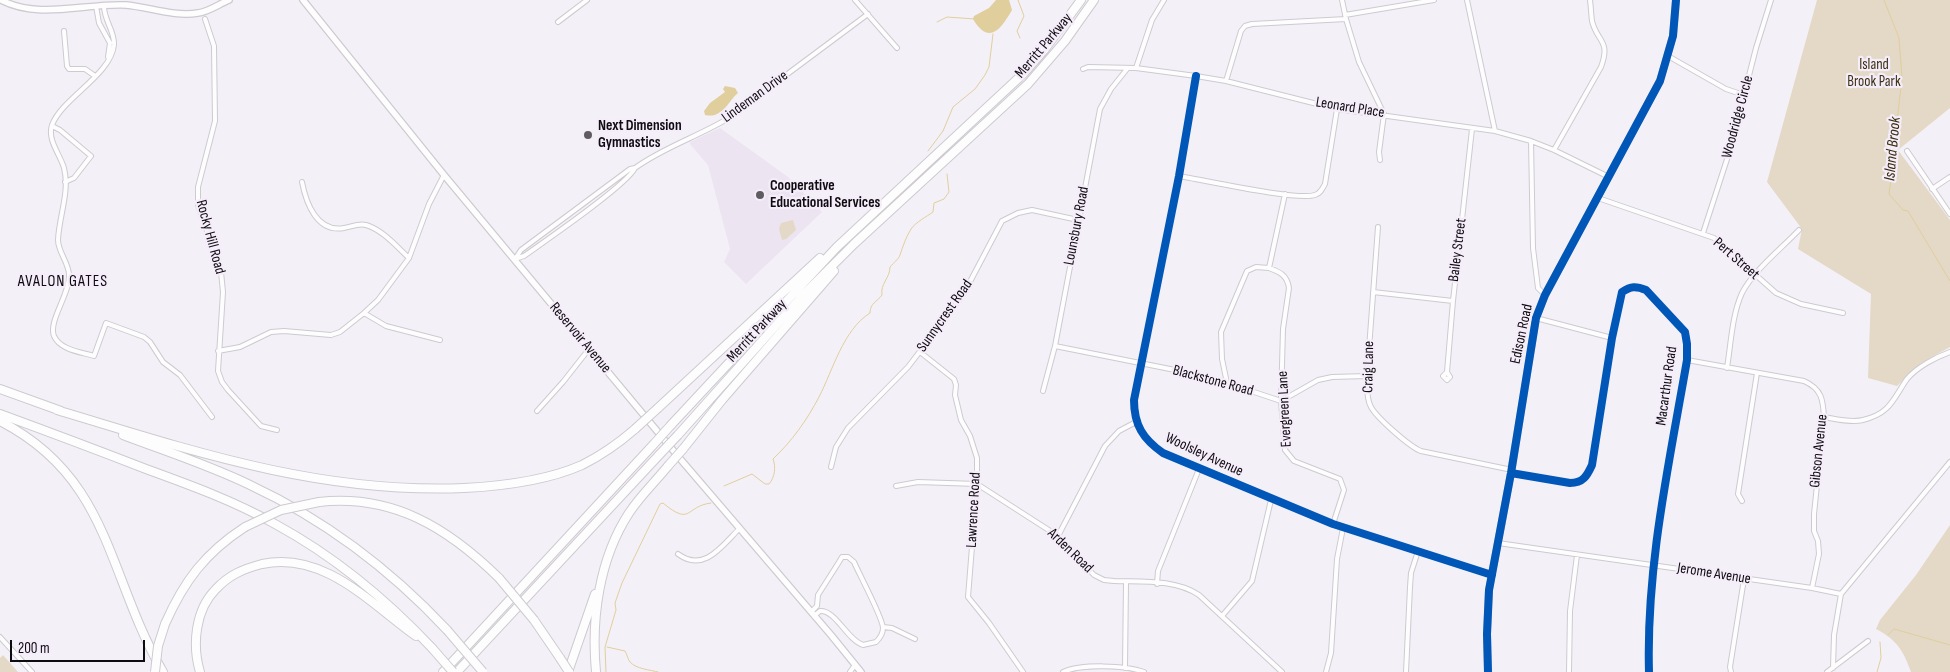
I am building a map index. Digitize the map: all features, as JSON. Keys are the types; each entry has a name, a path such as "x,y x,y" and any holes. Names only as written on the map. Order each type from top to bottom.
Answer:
{"highway":[{"name":"Merritt Parkway","path":"443,672 797,288 862,223 1024,73 1044,50 1081,0"},
{"name":"Merritt Parkway","path":"457,672 660,454 805,292 1028,84 1066,41 1094,0"},
{"path":"57,410 175,446 263,469 338,482 414,488 490,486 526,481 556,474 581,465 598,456 635,429 849,231 862,223"},
{"path":"568,672 609,552 629,514 789,321 831,274 871,234 875,226"},
{"path":"0,389 219,471 292,506 334,532 412,594 447,630 483,672"},
{"path":"0,414 218,496 276,524 320,551 360,580 397,612 453,672"},
{"path":"0,421 32,440 51,456 73,481 87,501 101,528 143,634 163,672"},
{"path":"155,672 158,646 176,598 194,571 218,546 245,527 281,510 319,502 347,501 370,503 418,517 453,539 499,578 534,620 568,672"},
{"path":"596,672 596,607 609,552"},
{"path":"200,672 196,647 197,629 203,610 212,593 226,578 247,568 273,562 310,566 336,577 432,648"}],"main road":[{"path":"1,0 12,5 34,9 95,4 104,6 125,5 189,14 200,13 229,0"},
{"name":"Reservoir Avenue","path":"303,0 444,175 860,672"}],"street":[{"path":"558,22 587,0"},
{"path":"854,0 897,48"},
{"path":"1136,68 1152,20 1164,0"},
{"path":"1342,0 1345,17 1359,62 1384,114 1379,152 1380,160"},
{"path":"1226,81 1245,26 1345,17 1434,0"},
{"path":"1467,0 1495,131"},
{"path":"1554,150 1601,67 1605,56 1603,43 1592,22 1590,0"},
{"name":"Edison Road","path":"1488,672 1488,608 1492,575 1512,472 1536,318 1544,295 1660,81 1673,36 1676,0"},
{"name":"Woodridge Circle","path":"1703,233 1730,150 1771,0"},
{"path":"95,4 99,23 110,47 108,56 99,71"},
{"path":"104,6 104,15 114,39 114,46 109,61 58,115 52,126 51,138 64,169 65,182 65,199 58,241 69,275 69,285 53,327 53,335 58,343 94,356 106,323 144,337 150,342 162,362 180,375 212,417"},
{"name":"Lindeman Drive","path":"514,259 521,250 622,174 674,144 714,127 868,14"},
{"name":"Rocky Hill Road","path":"205,18 214,46 215,121 198,187 198,205 221,272 223,312 218,351 218,371 222,382 261,426 277,430"},
{"path":"64,32 67,66 69,69 85,69 94,76"},
{"path":"1668,56 1726,90 1744,96"},
{"name":"Leonard Place","path":"1083,69 1088,67 1136,68 1196,76 1226,81 1337,109 1384,114 1472,129 1495,131 1531,141 1554,150 1609,178"},
{"name":"Lounsbury Road","path":"1044,391 1055,346 1100,109 1111,89 1127,69"},
{"name":"Woolsley Avenue","path":"1196,76 1179,176 1134,400 1136,422 1143,436 1152,446 1163,453 1271,500 1344,528 1492,575"},
{"path":"1179,176 1285,194 1313,196 1320,193 1325,184 1337,109"},
{"path":"52,126 60,130 91,156 74,178 65,182"},
{"name":"Bailey Street","path":"1447,372 1472,129"},
{"path":"1531,141 1533,248 1538,288 1544,295"},
{"path":"1907,151 1950,214"},
{"name":"Lindeman Drive","path":"514,259 524,256 596,203 626,179 635,168"},
{"path":"622,174 626,179"},
{"path":"218,351 240,347 271,332 284,331 331,335 340,332 378,300 409,258 429,204 444,175"},
{"path":"1932,190 1950,177"},
{"path":"302,182 308,204 315,217 323,224 332,229 357,224 366,225 378,231 409,258"},
{"path":"1227,383 1222,359 1221,332 1247,271 1256,267 1269,268 1285,194"},
{"path":"591,197 596,203"},
{"name":"Pert Street","path":"1598,198 1714,238 1776,293 1790,300 1843,313"},
{"path":"580,205 585,211"},
{"name":"Sunnycrest Road","path":"831,467 836,446 848,428 908,367 962,295 1002,221 1018,212 1032,210 1078,220"},
{"name":"Craig Lane","path":"1378,227 1366,376 1371,407 1406,443 1414,448 1512,472"},
{"path":"1727,368 1737,306 1743,291 1754,275 1799,230"},
{"name":"Evergreen Lane","path":"1269,268 1282,273 1288,281 1289,288 1283,329 1281,401 1285,450 1294,461 1340,479 1344,490 1333,524"},
{"name":"Macarthur Road","path":"1512,472 1570,483 1578,483 1585,478 1592,465 1612,338 1622,292 1629,287 1638,286 1646,290 1685,332 1687,344 1687,360 1653,565 1648,639 1649,672"},
{"path":"1373,292 1453,301"},
{"path":"364,313 386,326 440,340"},
{"path":"1536,318 1612,338"},
{"name":"Blackstone Road","path":"1055,346 1227,383 1281,401"},
{"path":"537,411 589,349"},
{"name":"Lawrence Road","path":"920,352 952,376 955,381 955,395 961,420 975,447 977,484 968,597 989,623 1023,672"},
{"path":"1824,418 1852,421 1863,420 1879,413 1891,405 1908,378 1931,361 1950,352"},
{"name":"Gibson Avenue","path":"1687,360 1790,378 1814,385 1820,392 1824,418 1814,514 1814,531 1818,541 1819,554 1812,588"},
{"path":"1742,501 1738,494 1757,373"},
{"path":"1281,401 1318,380 1332,377 1366,376"},
{"path":"1058,536 1105,446 1119,430 1136,422"},
{"path":"1833,668 1834,635 1841,594 1950,462"},
{"path":"1157,584 1158,571 1199,469"},
{"path":"896,486 918,482 977,484"},
{"name":"Arden Road","path":"977,484 1058,536 1094,575 1104,580 1179,585 1192,590 1282,672"},
{"path":"1222,616 1252,581 1271,500"},
{"path":"1326,672 1331,653 1337,559 1344,528"},
{"path":"678,554 686,560 696,562 706,559 714,554 739,529"},
{"name":"Jerome Avenue","path":"1498,543 1812,588 1841,594"},
{"path":"1406,672 1411,573 1418,551"},
{"path":"1568,672 1570,610 1576,555"},
{"path":"848,556 854,562 883,627 882,635 871,644 863,645 853,639 828,612 820,611 812,614 817,606 819,594 842,557 848,556"},
{"path":"1731,672 1730,667 1744,579"},
{"path":"1125,668 1126,582"},
{"path":"883,627 892,628 915,639"},
{"path":"0,637 32,672"},
{"path":"1827,672 1868,641"},
{"path":"850,672 856,665"},
{"path":"1063,672 1082,667 1125,668 1144,672"}],"shaded area":[{"path":"996,0 1009,0 1012,10 1004,23 994,32 984,32 973,19 974,16 989,8"},
{"path":"725,86 735,88 738,93 721,112 711,116 705,115 704,111 710,103 725,92 723,89"},
{"name":"Cooperative Educational Services","path":"720,128 788,177 822,212 746,284 724,262 730,249 708,165 690,144 690,142"}],"green space":[{"name":"Island Brook Park","path":"1817,0 1950,0 1950,108 1898,150 1950,220 1950,347 1921,363 1897,386 1868,378 1871,294 1798,249 1802,229 1767,182"},
{"path":"793,220 796,230 786,239 782,240 779,229 781,223"},
{"path":"1950,525 1950,672 1911,672 1898,646 1889,637 1876,629 1880,620 1916,575"},
{"path":"3,655 18,672 0,672 0,658"}],"waterway":[{"path":"1018,0 1024,16 1017,31 1020,38"},
{"name":"Island Brook","path":"1884,0 1899,38 1902,78 1893,156 1889,164 1892,172 1889,194 1903,210 1908,211 1950,281"},
{"path":"937,22 947,17 975,19"},
{"path":"928,151 943,131 953,107 975,89 985,75 989,67 993,34"},
{"path":"724,486 752,474 765,484 769,484 774,472 773,459 793,438 804,422 819,397 846,340 861,320 870,313 872,305 882,295 882,288 890,267 899,256 911,229 933,212 934,203 944,199 949,192 947,174"},
{"path":"606,672 605,647 616,610 615,603 622,583 660,504 663,503 679,514 684,514 711,503"},
{"path":"1888,635 1894,629 1950,645"},
{"path":"1877,672 1881,658 1880,642"},
{"path":"607,647 625,651 629,661 636,666 658,672"}],"cycle path":[{"path":"1488,672 1489,590 1511,473 1536,318 1545,295 1660,81 1673,36 1676,0"},
{"path":"1196,76 1179,176 1134,400 1134,409 1141,431 1163,453 1333,524 1492,575"},
{"path":"1511,473 1570,483 1578,482 1586,476 1592,465 1612,338 1622,292 1634,287 1646,290 1685,332 1687,344 1687,360 1666,477 1655,555 1651,594 1649,672"}],"place":[{"name":"Next Dimension Gymnastics","path":"588,135"},
{"name":"Cooperative Educational Services","path":"760,195"}],"district":[{"name":"AVALON GATES","path":"63,282"}]}
